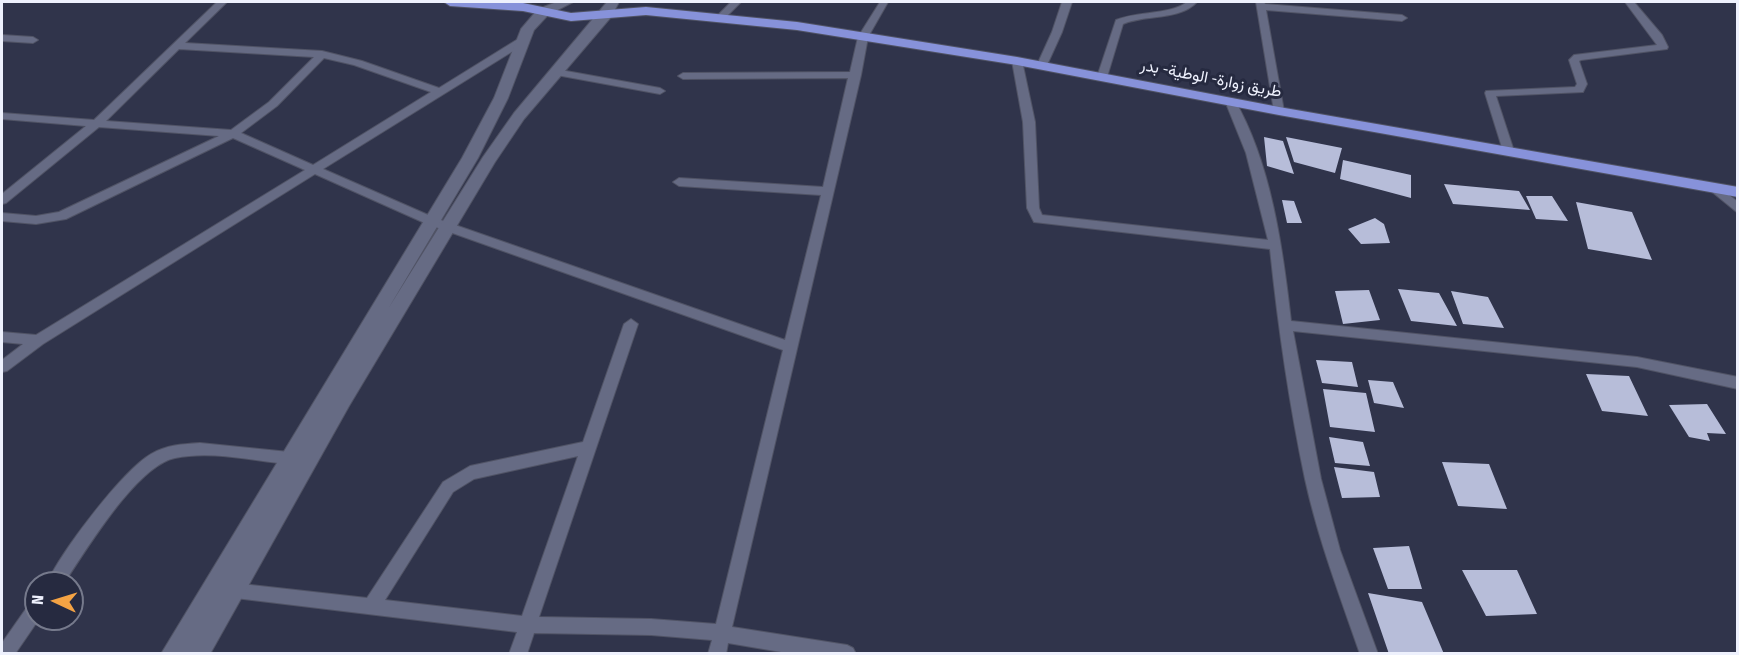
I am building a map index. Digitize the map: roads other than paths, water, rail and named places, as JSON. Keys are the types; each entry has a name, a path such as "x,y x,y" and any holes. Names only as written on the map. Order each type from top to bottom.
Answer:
{"highway":[{"path":"450,2 517,7 571,17 611,5 642,4 677,13"},
{"path":"611,5 631,11 677,13"},
{"name":"طريق زوارة- الوطية- بدر","path":"677,13 721,16 863,36 1042,65 1279,111 1737,192"}],"street":[{"path":"2,200 97,123 222,2"},
{"path":"197,654 342,402 440,224 501,98 522,41 543,12 567,2"},
{"path":"721,16 736,2"},
{"path":"717,654 856,75 863,36 884,2"},
{"path":"1042,65 1067,2"},
{"path":"1102,77 1119,22 1134,16 1185,7 1192,2"},
{"path":"1508,151 1490,93 1499,90 1575,91 1581,88 1582,84 1575,59 1663,47 1658,37 1629,2"},
{"path":"1279,111 1260,4 1402,18"},
{"path":"172,654 289,458 440,224 502,139 611,5"},
{"path":"2,38 33,40"},
{"path":"2,367 38,340 315,171 522,41"},
{"path":"176,46 322,54 358,63 441,92"},
{"path":"2,217 36,220 62,216 233,134 273,104 322,54"},
{"path":"1017,61 1029,122 1033,208 1038,219 1276,245"},
{"path":"555,72 660,91"},
{"path":"683,76 856,75"},
{"path":"1230,101 1252,153 1276,245 1285,326 1312,479 1332,550 1369,654"},
{"path":"2,116 233,134 440,224 790,347"},
{"path":"679,182 828,191"},
{"path":"1715,188 1737,209"},
{"path":"518,654 631,324"},
{"path":"1285,326 1637,363 1737,383"},
{"path":"2,337 38,340"},
{"path":"371,607 448,487 459,478 470,473 589,447"},
{"path":"64,571 114,500 148,462 168,452 192,450 289,458"},
{"path":"233,591 529,625 651,627 721,633 847,654"},
{"path":"4,654 24,626"}]}
